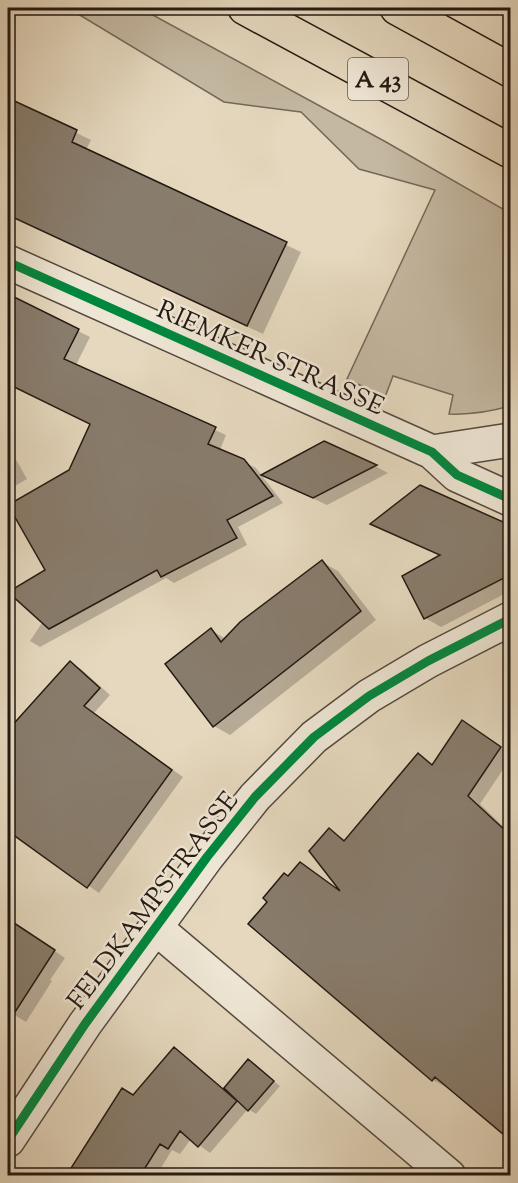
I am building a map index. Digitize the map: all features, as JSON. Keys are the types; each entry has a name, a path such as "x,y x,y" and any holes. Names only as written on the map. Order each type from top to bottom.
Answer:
{"highway":[{"name":"A 43","path":"245,8 510,151"},
{"path":"397,8 510,70"}],"street":[{"name":"RIEMKER STRASSE","path":"8,262 432,452 457,475 510,499"},
{"path":"432,452 510,440"},
{"name":"FELDKAMPSTRASSE","path":"8,1140 85,1024 207,857 255,797 314,737 369,696 510,619"},
{"name":"FELDKAMPSTRASSE","path":"156,928 449,1176"}],"shaded area":[{"path":"68,8 140,8 386,142 510,213 510,406 480,413 449,414 453,395 393,376 385,397 347,379 435,190 359,169 301,112 224,102"}],"building":[{"path":"8,98 77,130 72,142 287,242 247,326 8,215"},
{"path":"8,294 79,329 64,359 216,427 208,444 244,459 273,496 227,520 237,538 161,577 157,570 49,629 8,592 45,570 8,505 69,470 90,424 8,384"},
{"path":"324,441 377,465 313,498 261,475"},
{"path":"420,485 510,525 510,575 424,619 402,576 440,555 370,524"},
{"path":"322,560 361,611 213,727 165,664 211,628 221,642 240,622"},
{"path":"70,661 100,688 84,706 172,770 87,888 8,831 8,730"},
{"path":"462,720 501,747 468,796 510,835 510,1140 435,1077 432,1081 248,924 267,902 263,898 284,873 288,876 300,862 340,891 309,851 329,828 344,841 418,753 432,765"},
{"path":"8,919 55,950 8,1023"},
{"path":"174,1047 237,1101 198,1147 180,1131 168,1149 160,1144 140,1176 66,1176 122,1088 133,1095"},
{"path":"248,1059 274,1081 248,1111 224,1088"}],"cycle path":[{"path":"8,262 432,452 457,475 510,499"},
{"path":"8,1140 85,1024 207,857 255,797 314,737 369,696 428,661 510,619"}]}
